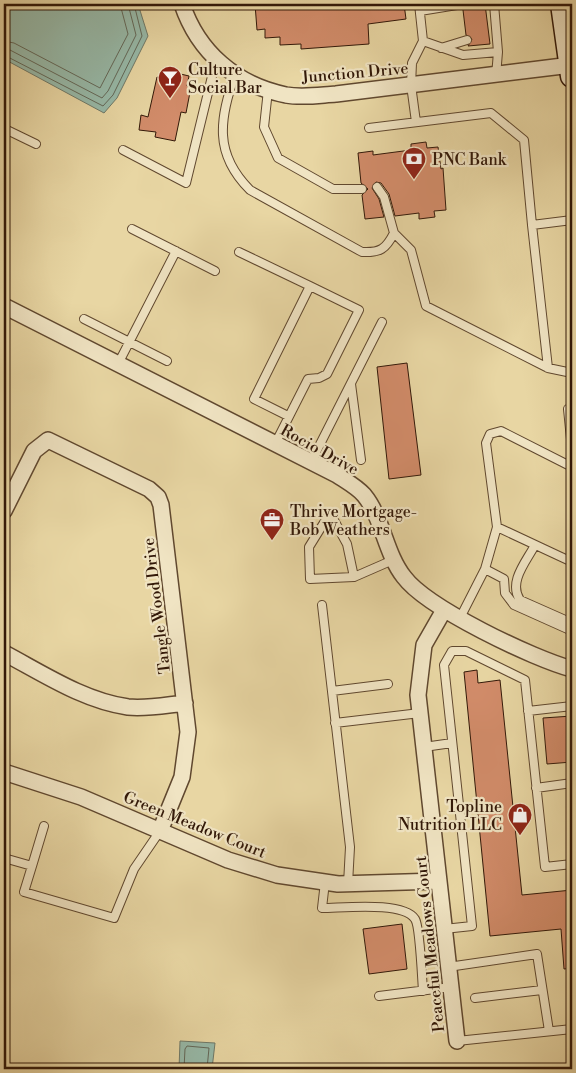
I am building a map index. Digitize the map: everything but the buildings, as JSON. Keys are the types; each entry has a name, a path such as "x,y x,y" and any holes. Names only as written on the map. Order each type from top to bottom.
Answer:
{"main road":[{"path":"562,4 572,69"}],"street":[{"name":"Junction Drive","path":"182,4 196,36 216,60 234,74 268,90 287,95 309,96 572,69"},
{"name":"Rocio Drive","path":"4,306 337,475 364,496 393,560 404,577 416,590 444,610 524,650 572,669"},
{"name":"Tangle Wood Drive","path":"4,511 34,451 48,440 148,489 158,497 161,505 188,732 185,761 177,790 160,830"},
{"name":"Peaceful Meadows Court","path":"444,610 424,645 418,695 457,1041"},
{"path":"4,653 69,687 112,704 148,707 185,703"},
{"name":"Green Meadow Court","path":"4,772 81,797 228,860 277,875 348,884 439,880"}],"lane":[{"path":"416,122 411,85 412,63 423,41 420,7 463,4"},
{"path":"494,4 493,37 498,52 496,76"},
{"path":"441,48 467,40"},
{"path":"423,41 463,55 498,52"},
{"path":"122,150 186,183 216,60"},
{"path":"234,74 223,111 222,140 229,162 240,180 250,190 362,252 376,252 387,246 394,232"},
{"path":"268,90 264,127 278,158 333,189 362,189"},
{"path":"370,128 491,113 524,140 548,368"},
{"path":"4,129 36,144"},
{"path":"377,187 384,197 394,232 412,250 426,306 548,368 572,373"},
{"path":"532,225 572,220"},
{"path":"132,229 215,271"},
{"path":"118,364 176,251"},
{"path":"239,252 359,310 327,374 319,378 308,378 275,444"},
{"path":"288,416 254,399 310,286"},
{"path":"84,320 167,361"},
{"path":"311,462 382,322"},
{"path":"351,384 361,460"},
{"path":"568,409 572,449"},
{"path":"460,618 485,569 497,527 486,443 490,434 500,431 572,467"},
{"path":"354,577 347,544 330,513 309,548 310,579 354,577 393,560"},
{"path":"497,527 572,562"},
{"path":"535,545 516,581 515,592 520,600 572,623"},
{"path":"485,569 504,579 505,593 514,605 572,631"},
{"path":"322,606 350,847 348,884"},
{"path":"444,929 472,926 444,665 452,651 466,651 525,680 545,867 572,864"},
{"path":"332,691 388,684"},
{"path":"528,711 572,706"},
{"path":"335,723 420,713"},
{"path":"424,747 452,743"},
{"path":"536,788 572,783"},
{"path":"44,826 24,892 114,918 134,869 160,830"},
{"path":"4,858 32,866"},
{"path":"325,882 322,908 395,908 408,911 416,920 423,990"},
{"path":"448,967 537,954 549,1031"},
{"path":"379,996 451,987"},
{"path":"475,998 542,990"},
{"path":"457,1041 572,1029"}],"water":[{"path":"4,4 138,4 148,36 117,98 104,113 4,59"},
{"path":"180,1041 215,1043 212,1069 179,1069"}],"place":[{"name":"Culture Social Bar","path":"170,99"},
{"name":"PNC Bank","path":"414,180"},
{"name":"Thrive Mortgage- Bob Weathers","path":"272,541"},
{"name":"Topline Nutrition LLC","path":"520,836"}]}
